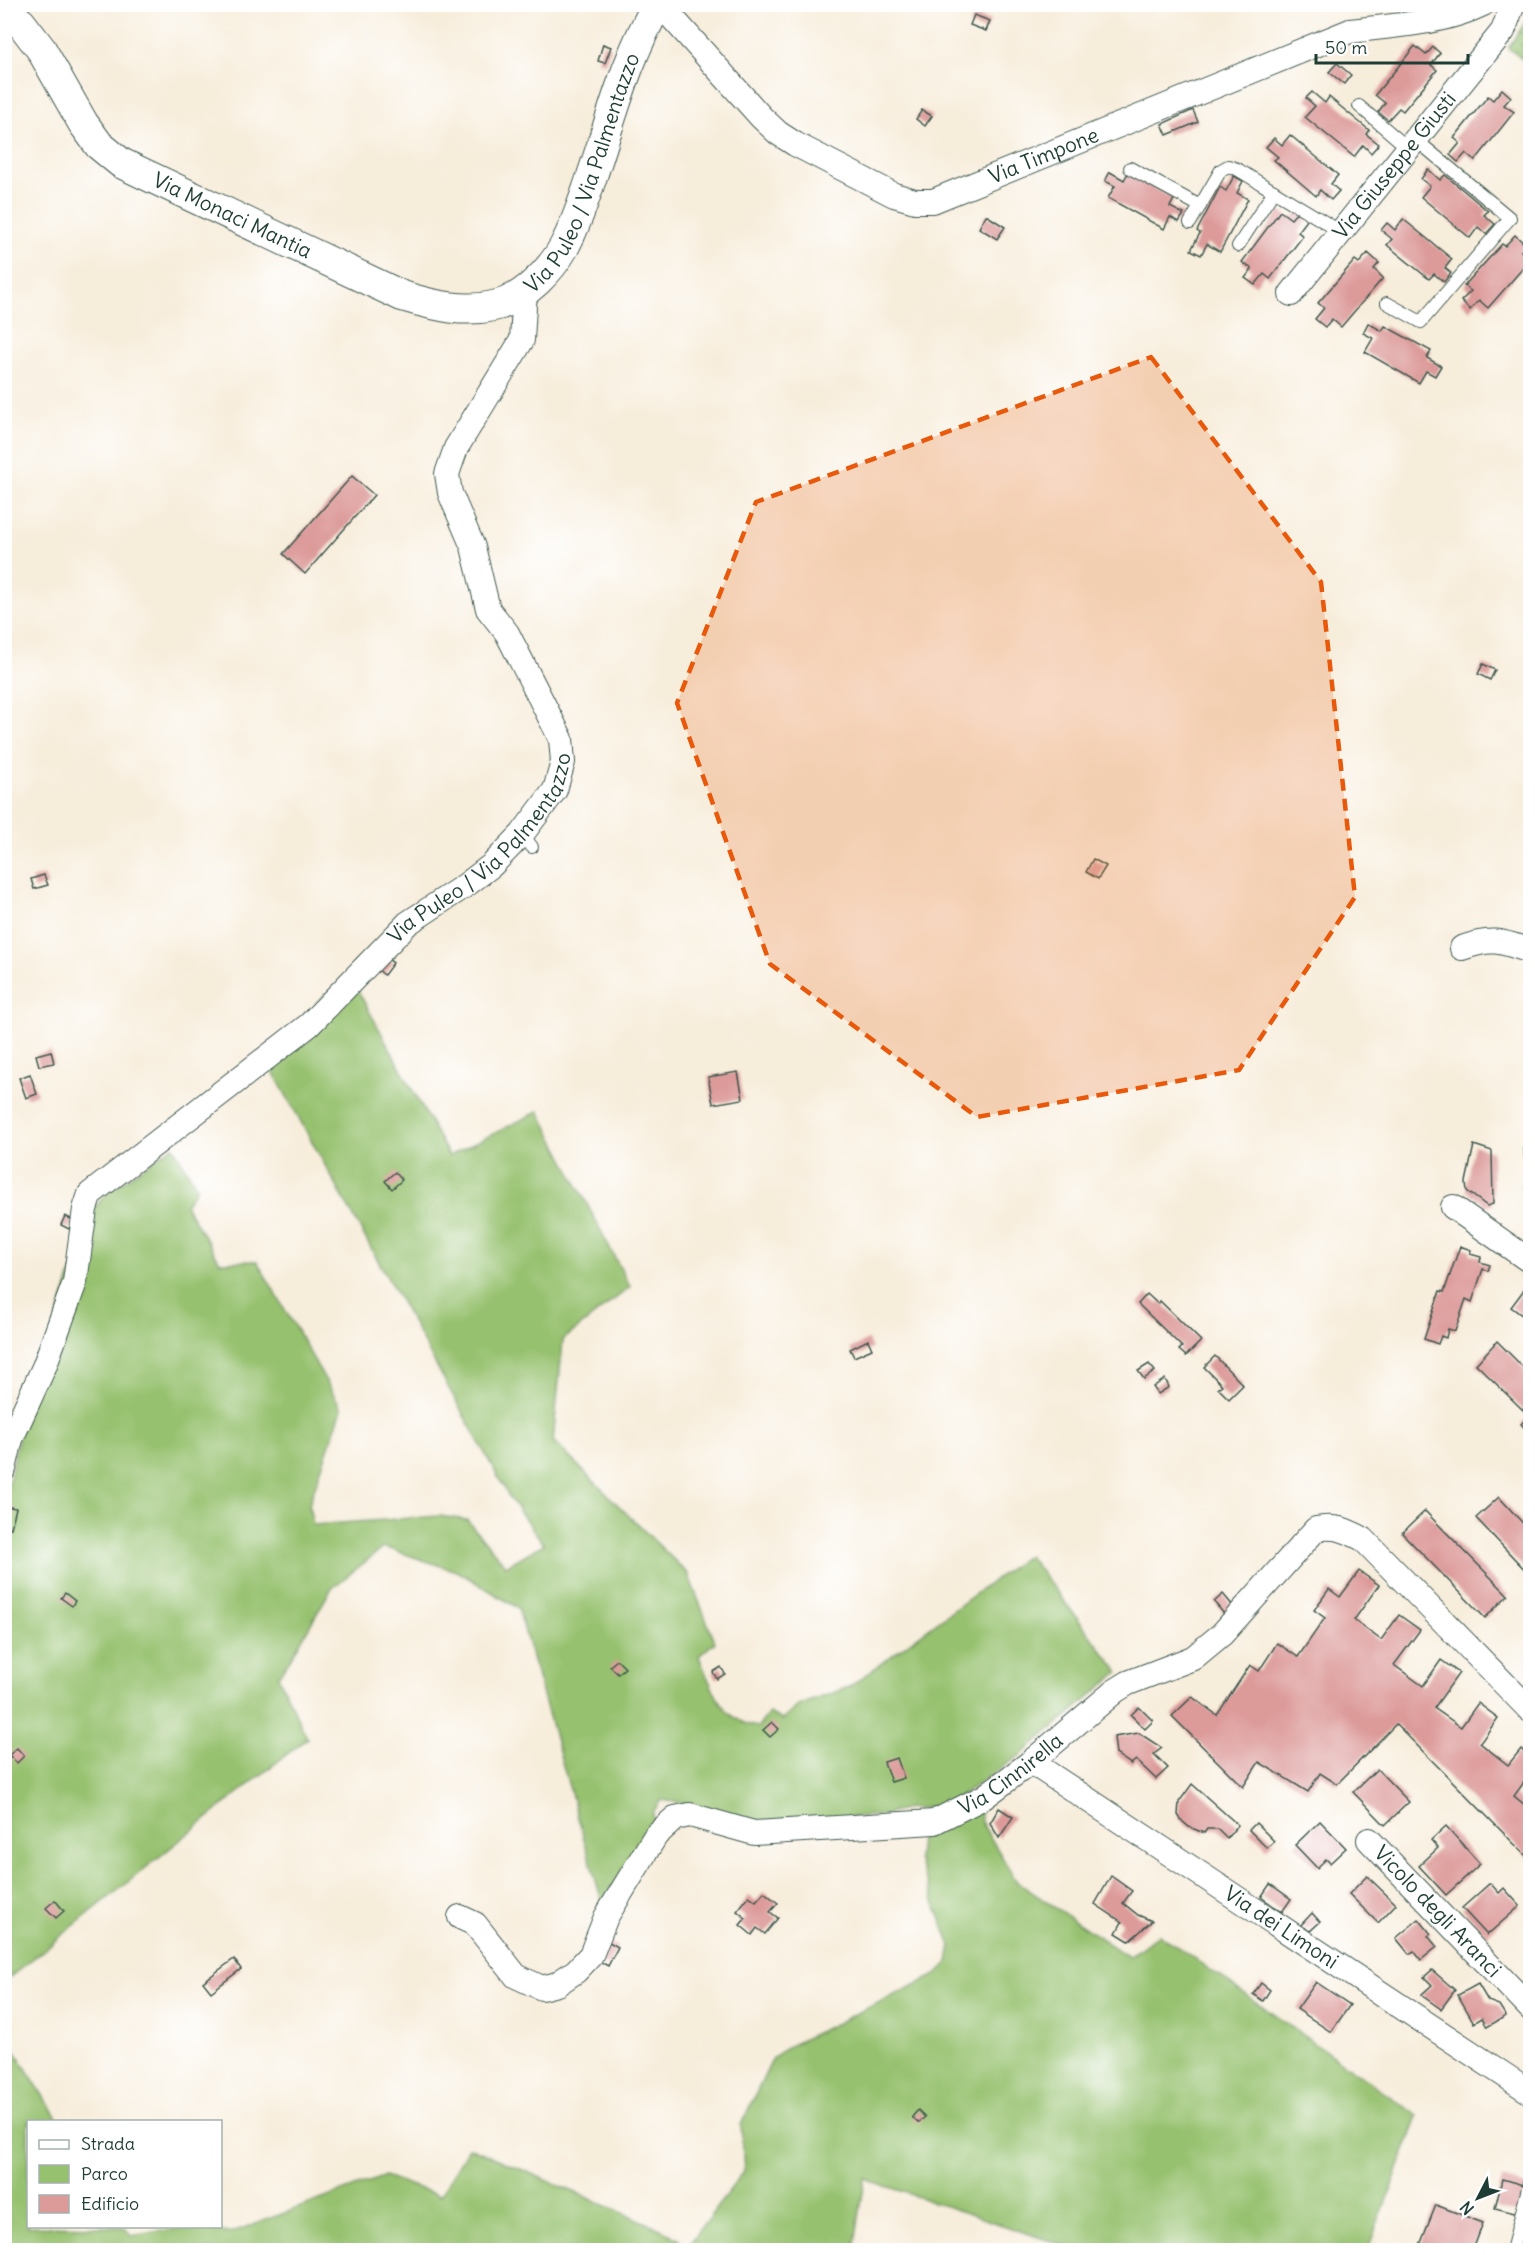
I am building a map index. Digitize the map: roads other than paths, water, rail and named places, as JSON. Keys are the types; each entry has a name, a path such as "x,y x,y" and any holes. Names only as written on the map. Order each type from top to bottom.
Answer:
{"street":[{"name":"Via Timpone","path":"659,4 778,133 894,195 915,201 933,201 1350,31 1414,24 1470,11 1483,4"},
{"name":"Via Puleo / Via Palmentazzo","path":"4,1469 11,1439 44,1367 75,1282 85,1209 90,1194 285,1046 309,1025 408,923 527,841 555,790 562,762 561,739 507,633 488,609 473,547 450,493 447,474 456,448 528,344 525,290 550,268 564,247 577,218 634,54 659,4"},
{"name":"Via Giuseppe Giusti","path":"1291,294 1503,31 1513,4"},
{"name":"Via Monaci Mantia","path":"4,10 21,23 41,49 83,123 99,145 121,163 402,296 448,308 477,308 502,303 525,290"},
{"path":"1462,948 1482,940 1506,943 1530,951"},
{"path":"1453,1207 1530,1261"},
{"name":"Via Cinnirella","path":"460,1917 474,1924 516,1976 542,1988 557,1984 576,1971 591,1955 606,1917 656,1835 675,1818 690,1815 754,1833 934,1822 984,1797 1031,1762 1115,1691 1128,1683 1193,1658 1222,1634 1316,1529 1328,1527 1344,1529 1363,1539 1530,1710"},
{"name":"Via dei Limoni","path":"1031,1762 1530,2092"},
{"name":"Vicolo degli Aranci","path":"1369,1840 1530,2008"}],"lane":[{"path":"1359,106 1510,218 1421,322 1387,303"},
{"path":"1190,223 1221,170 1228,166 1237,169 1341,232"},
{"path":"1130,168 1200,206"},
{"path":"1238,246 1274,191"},
{"path":"1516,2250 1513,2247 1530,2180"}]}
